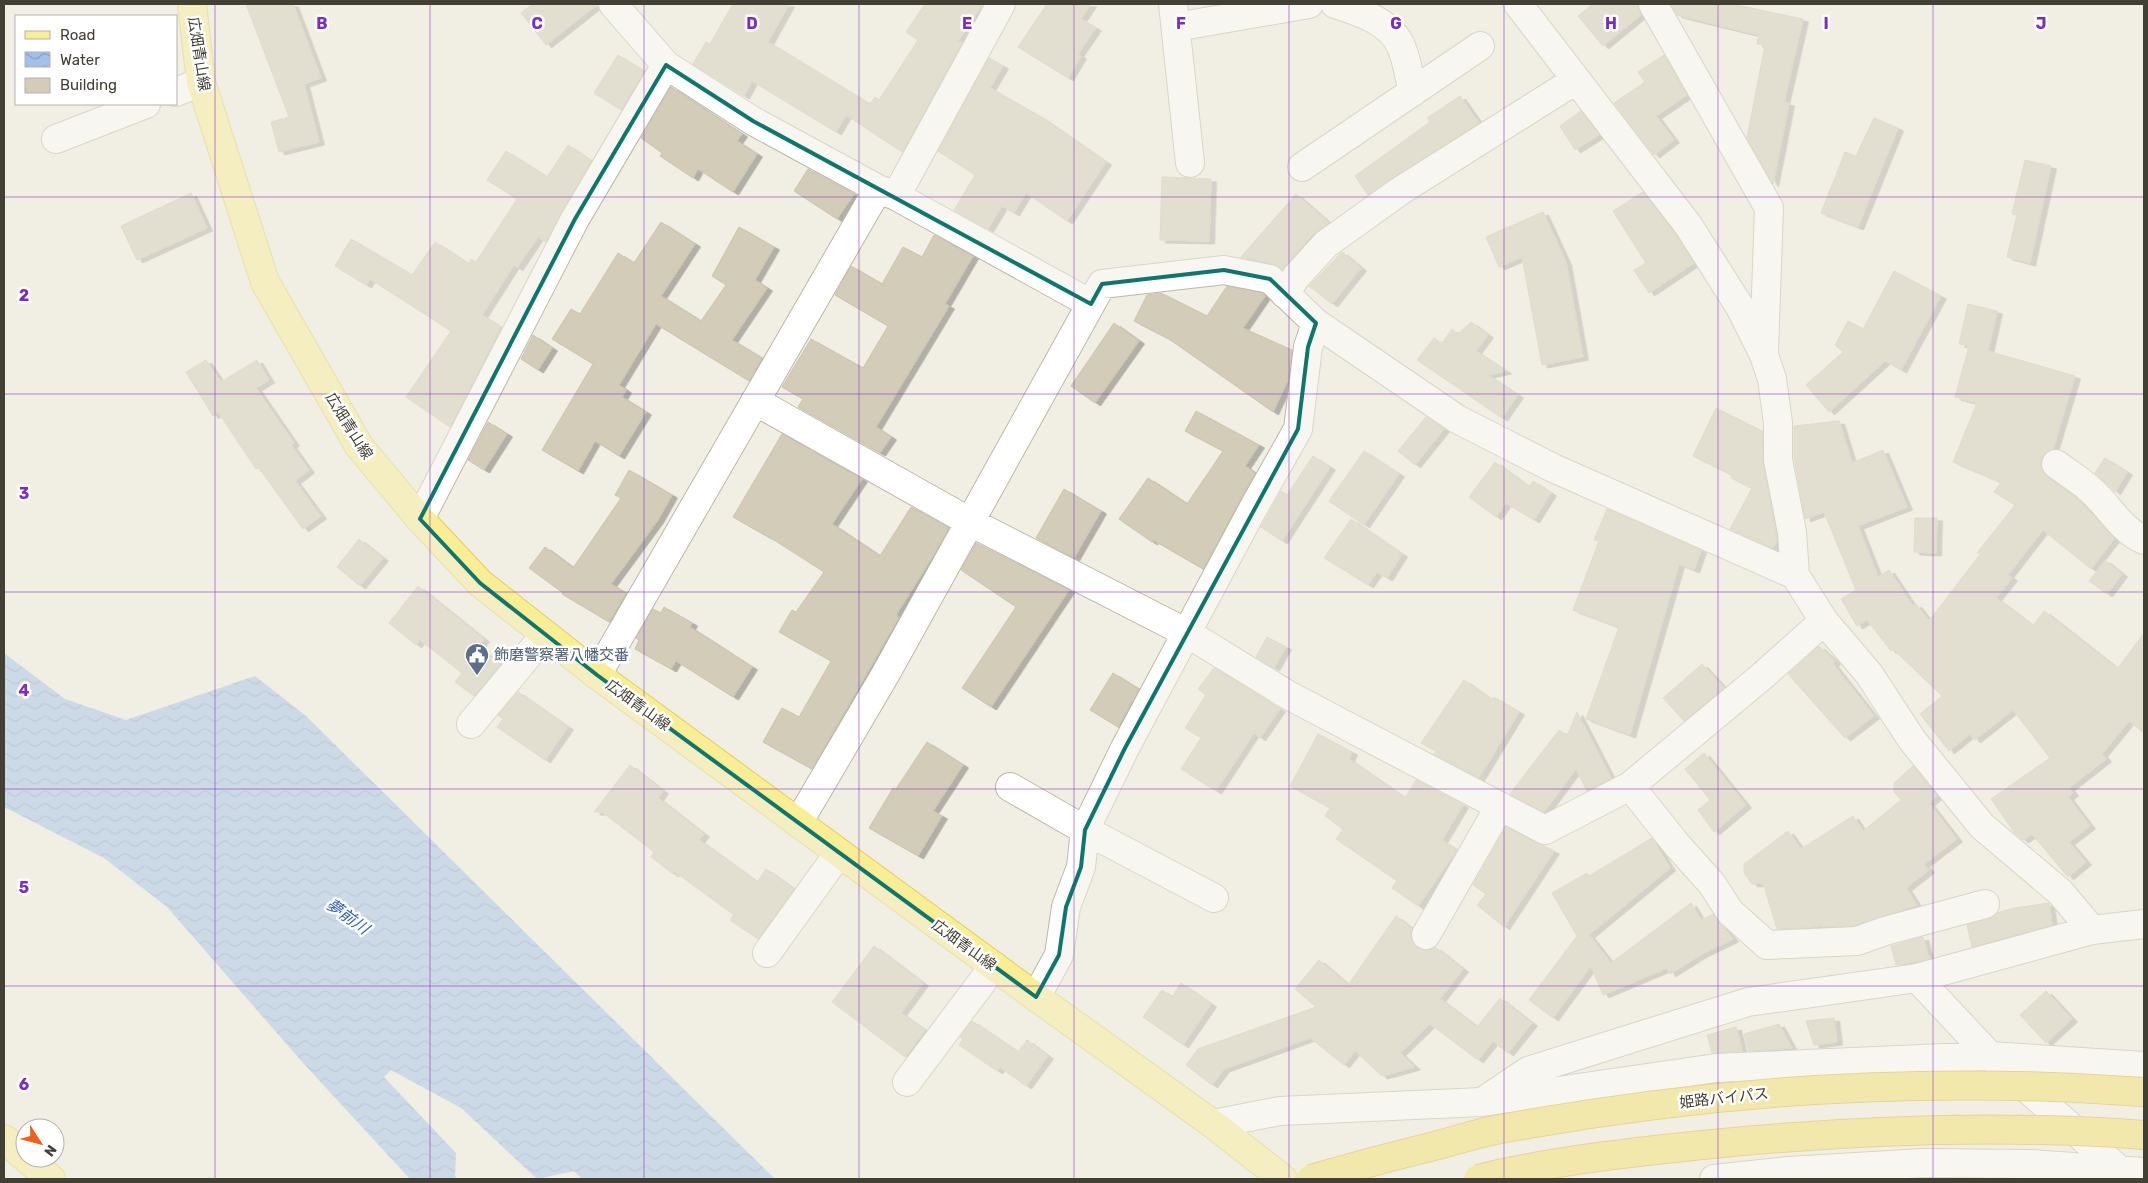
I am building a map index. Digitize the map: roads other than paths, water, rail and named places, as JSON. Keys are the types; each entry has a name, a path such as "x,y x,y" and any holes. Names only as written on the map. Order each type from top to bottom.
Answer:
{"highway":[{"name":"姫路バイパス","path":"1311,1179 1494,1131 1638,1107 1795,1091 1943,1086 2099,1089 2144,1092"},
{"path":"1478,1179 1504,1172 1640,1151 1791,1136 1938,1130 2097,1131 2144,1135"}],"main road":[{"name":"広畑青山線","path":"192,4 201,82 265,282 359,446 420,519 480,583 597,675 1036,998 1214,1124 1283,1179"},
{"path":"4,1139 15,1149"},
{"path":"37,1168 51,1179"}],"street":[{"path":"614,4 666,65 753,121 1091,304"},
{"path":"597,675 755,401 887,193 1001,4"},
{"path":"1190,164 1174,15 1309,4"},
{"path":"1335,4 1354,10 1388,26 1401,46 1413,92"},
{"path":"1518,4 1688,225 1740,308 1764,355 1772,379 1778,423 1778,460 1792,532 1794,575 1824,621 1869,674 1912,740 1982,826 2060,892 2092,930"},
{"path":"1653,4 1769,208 1764,355"},
{"path":"1302,167 1480,46"},
{"path":"420,519 575,219 666,65"},
{"path":"1285,294 1296,277 1326,244 1400,190 1576,80"},
{"path":"178,91 201,82"},
{"path":"56,140 144,105"},
{"path":"798,823 885,675 1102,284 1224,270 1270,279 1316,323 1457,419 1553,468 1641,505 1794,575"},
{"path":"1036,998 1059,955 1066,907 1081,867 1086,830 1125,748 1255,505 1298,429 1308,346 1316,323"},
{"path":"755,401 970,522 1187,633 1288,695 1545,830 1630,786 1760,678 1824,621"},
{"path":"2056,464 2096,494 2117,520 2135,536 2144,540"},
{"path":"471,724 545,635"},
{"path":"1630,786 1677,845 1712,884 1730,912 1767,945 1857,941 1885,931 1985,904"},
{"path":"1010,787 1214,898"},
{"path":"1426,935 1500,806"},
{"path":"767,953 839,853"},
{"path":"1482,1102 1528,1071 1748,1002 1917,978 2092,930 2144,924"},
{"path":"907,1082 994,966"},
{"path":"1917,978 1990,1056 2132,1174"},
{"path":"1214,1124 1280,1111 1482,1102 1716,1068 1990,1056 2144,1066"},
{"path":"1714,1179 1788,1171 1923,1163 2030,1164 2132,1174"}],"water":[{"name":"夢前川","path":"4,653 65,699 126,720 255,676 306,716 775,1179 582,1179 574,1171 537,1179 461,1108 391,1070 384,1077 456,1153 455,1176 457,1179 410,1179 303,1063 167,907 104,858 4,807"}],"place":[{"name":"飾磨警察署八幡交番","path":"477,676"}]}
